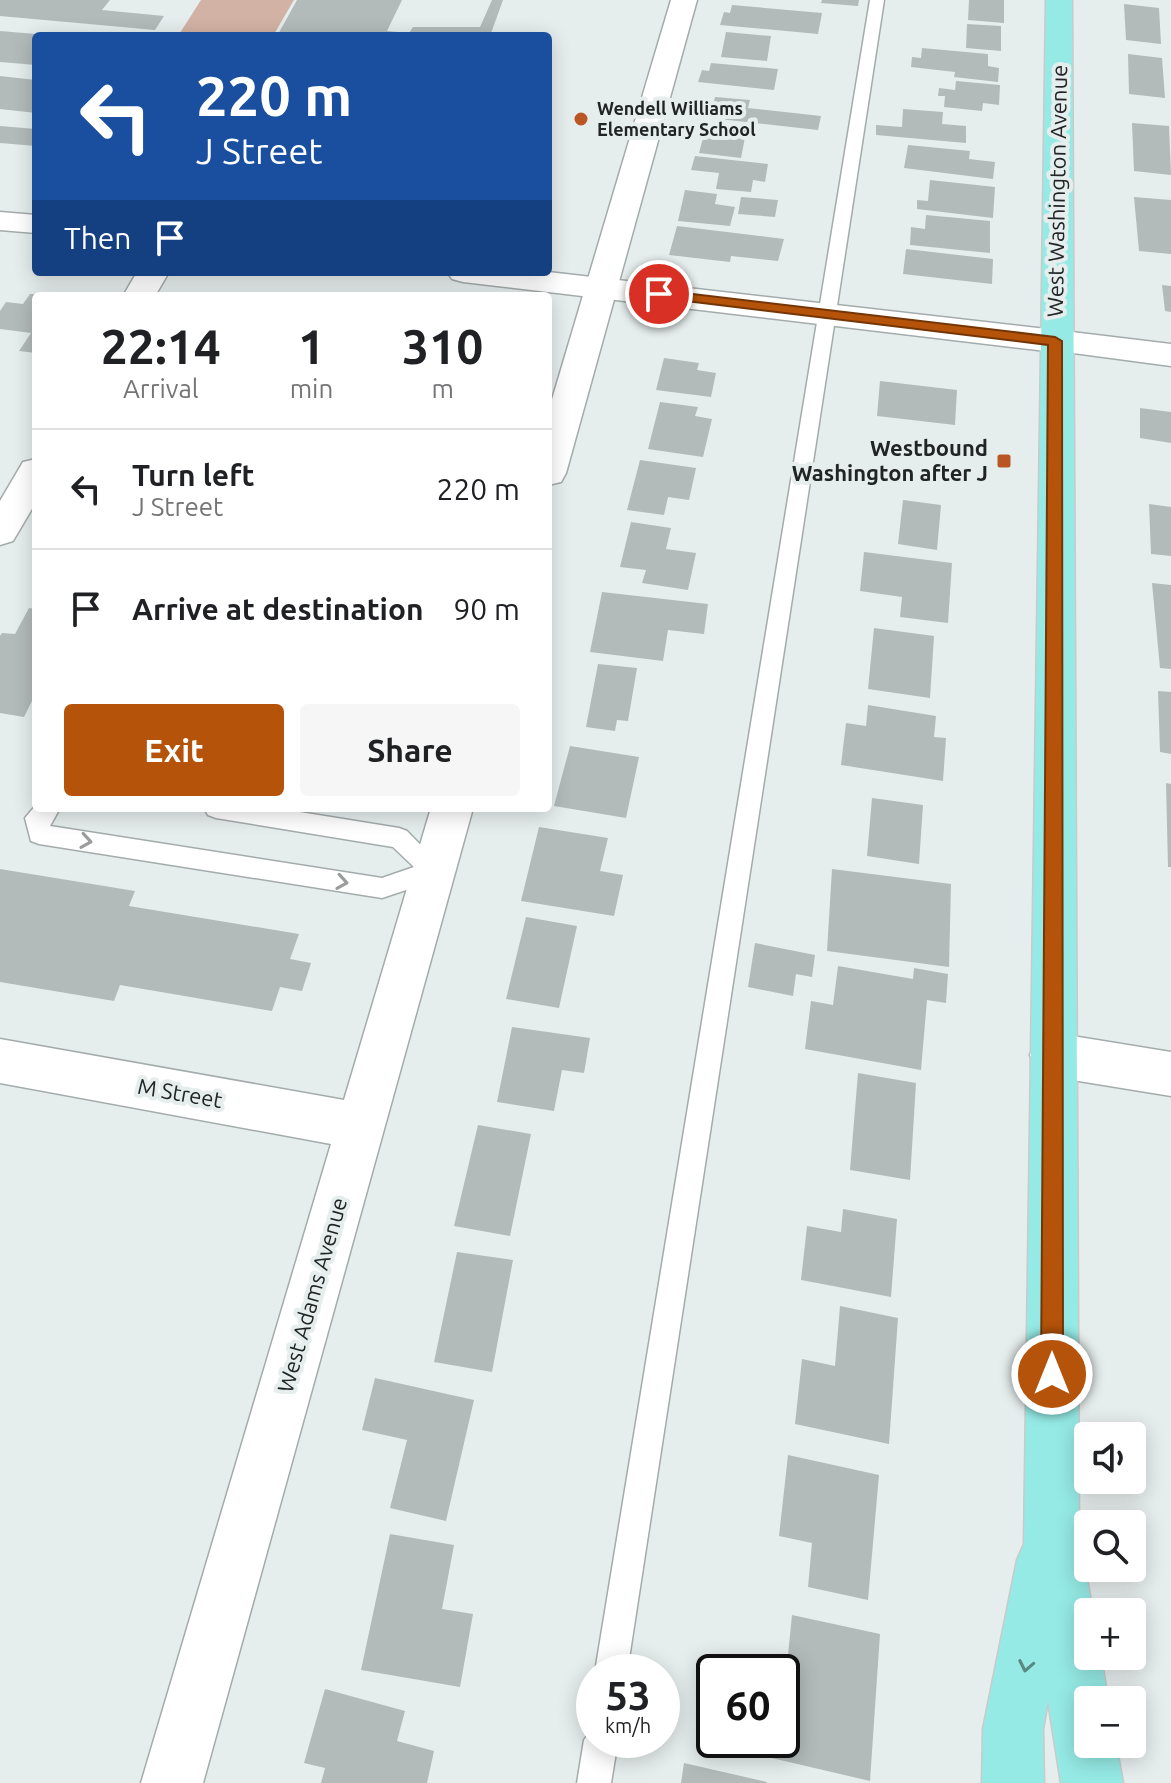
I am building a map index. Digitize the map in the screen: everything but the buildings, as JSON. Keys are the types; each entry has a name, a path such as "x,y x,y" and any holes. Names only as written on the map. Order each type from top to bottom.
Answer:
{"main road":[{"name":"West Washington Avenue","path":"1059,0 1051,1534 1092,1783"},
{"name":"West Washington Avenue","path":"1013,1783 1013,1729 1051,1534"}],"street":[{"path":"552,459 684,0"},
{"path":"0,221 32,224"},
{"path":"498,276 1171,355"},
{"path":"0,532 32,478"},
{"name":"West Adams Avenue","path":"172,1783 451,812"},
{"path":"1054,1055 1171,1074"},
{"name":"M Street","path":"0,1061 360,1126"}],"lane":[{"path":"614,1654 877,0"},
{"path":"44,812 37,818 39,834 382,888 434,871 399,838 240,812"},
{"path":"594,1783 598,1758"}],"shaded area":[{"path":"201,0 294,0 275,32 181,32"}],"place":[{"name":"Wendell Williams Elementary School","path":"581,119"},
{"name":"Westbound Washington after J","path":"1004,461"}],"route":[{"path":"659,294 1055,341 1052,1374"}]}
